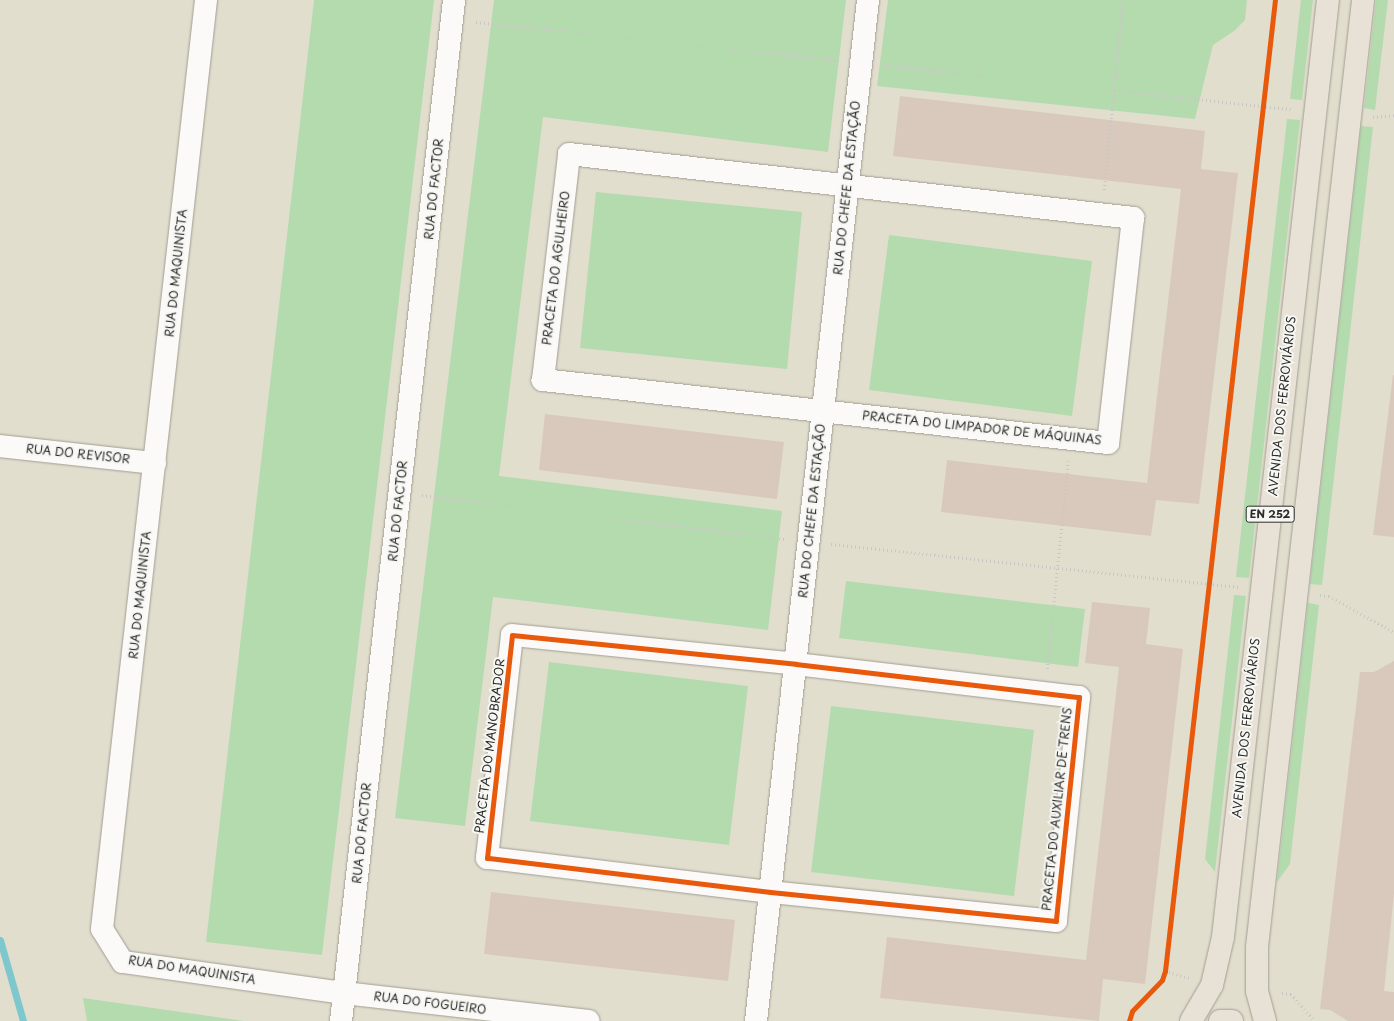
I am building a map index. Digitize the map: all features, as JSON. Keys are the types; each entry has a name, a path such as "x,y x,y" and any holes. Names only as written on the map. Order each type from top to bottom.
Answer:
{"main road":[{"name":"AVENIDA DOS FERROVIÁRIOS","path":"1191,1021 1212,985 1219,962 1328,0"},
{"name":"EN 252","path":"1265,1021 1257,991 1256,954 1363,0"},
{"path":"1220,1021 1232,1021"}],"street":[{"name":"RUA DO MAQUINISTA","path":"206,0 102,930 123,962 344,993"},
{"name":"RUA DO CHEFE DA ESTAÇÃO","path":"756,1021 868,0"},
{"name":"RUA DO FACTOR","path":"340,1021 453,10"},
{"name":"PRACETA DO AGULHEIRO","path":"823,410 543,380 569,154 848,184"},
{"name":"PRACETA DO LIMPADOR DE MÁQUINAS","path":"823,410 1108,443 1133,218 848,184"},
{"name":"RUA DO REVISOR","path":"0,446 155,463"},
{"name":"PRACETA DO MANOBRADOR","path":"770,892 487,858 512,635 796,664"},
{"name":"PRACETA DO AUXILIAR DE TRENS","path":"770,892 1056,921 1079,697 796,664"},
{"name":"RUA DO FOGUEIRO","path":"344,993 588,1021"}],"path":[{"path":"1101,214 1123,0"},
{"path":"453,10 861,62 1263,106"},
{"path":"1262,114 1264,98"},
{"path":"1045,693 1070,439"},
{"path":"400,492 809,542 1057,569 1262,589"},
{"path":"1208,592 1209,576"},
{"path":"1296,594 1329,596 1394,632"},
{"path":"1163,976 1166,963"}],"green space":[{"path":"314,0 434,0 322,955 206,942"},
{"path":"494,0 846,0 828,152 543,117 499,476 782,511 768,630 493,597 465,826 395,818"},
{"path":"888,0 1247,0 1245,20 1234,31 1213,45 1195,119 877,86"},
{"path":"1301,0 1313,0 1302,100 1290,99"},
{"path":"1376,0 1388,0 1375,110 1364,108"},
{"path":"1287,119 1300,120 1249,578 1236,577"},
{"path":"1361,126 1373,127 1322,585 1310,584"},
{"path":"596,192 802,212 787,369 580,348"},
{"path":"889,235 1092,261 1072,416 869,390"},
{"path":"846,581 1085,609 1078,667 839,638"},
{"path":"1234,595 1246,596 1215,872 1205,859"},
{"path":"1308,603 1319,605 1290,864 1277,882"},
{"path":"549,662 748,686 729,845 530,821"},
{"path":"831,706 1034,730 1014,896 811,872"},
{"path":"83,998 244,1021 87,1021"}],"building":[{"path":"900,96 1205,131 1201,169 1238,173 1199,504 1156,500 1151,536 941,512 947,460 1147,483 1181,189 893,156"},
{"path":"1394,375 1394,537 1373,535"},
{"path":"545,414 784,442 777,499 539,470"},
{"path":"1092,602 1150,608 1146,644 1183,649 1145,984 1103,979 1099,1021 880,998 887,937 1086,960 1119,667 1085,663"},
{"path":"1394,661 1394,894 1384,991 1394,992 1394,1021 1348,1021 1330,1010 1320,1009 1360,672 1374,672"},
{"path":"491,892 735,920 728,981 484,954"}],"waterway":[{"path":"0,940 23,1021"}],"cycle path":[{"path":"1129,1021 1132,1011 1162,980 1165,971 1275,0"},
{"path":"512,635 796,664 1079,697 1056,921 770,892 487,858 512,635"}]}
